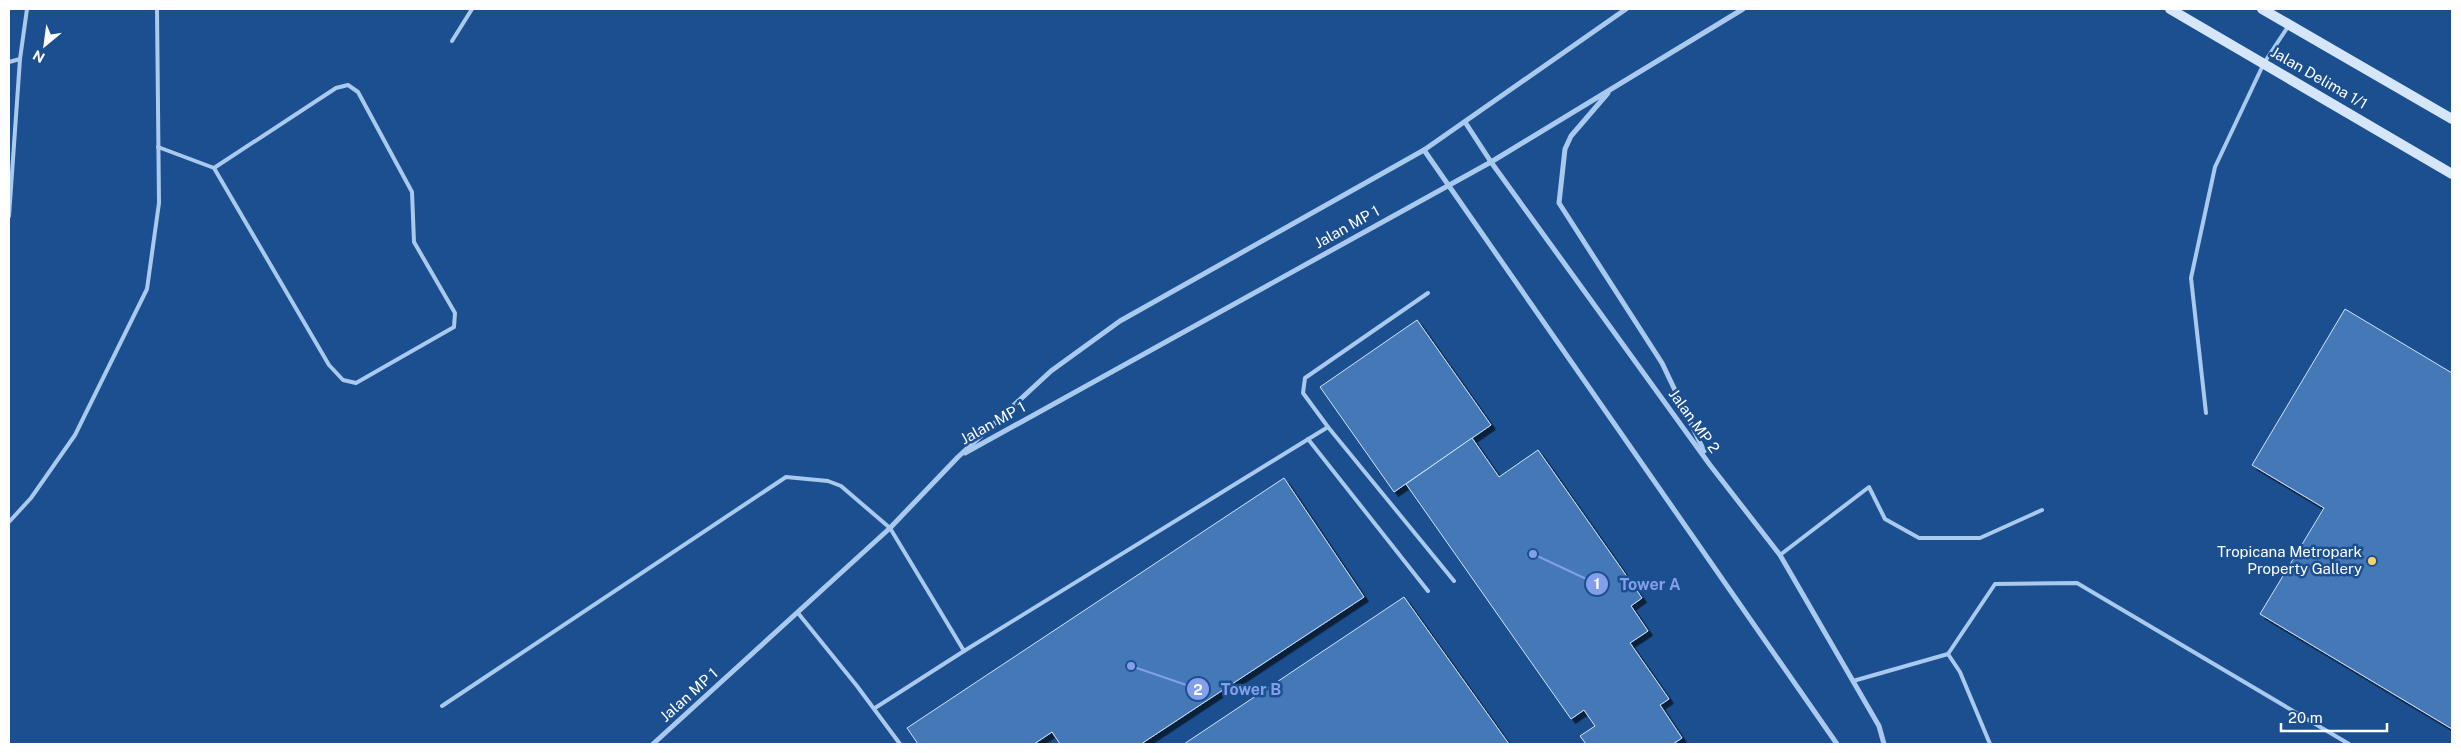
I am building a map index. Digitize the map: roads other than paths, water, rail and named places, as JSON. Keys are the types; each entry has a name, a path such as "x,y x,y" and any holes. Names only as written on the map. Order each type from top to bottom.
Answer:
{"street":[{"name":"Jalan MP 1","path":"653,744 890,528 958,457 1051,371 1120,321 1424,150 1626,9"},
{"name":"Jalan MP 1","path":"958,457 1491,162 1743,9"},
{"name":"Jalan Delima 1/1","path":"2170,9 2452,174"},
{"name":"Jalan Delima 1/1","path":"2262,9 2452,119"},
{"path":"1612,88 1570,136 1565,149 1559,203 1662,363 1710,465"},
{"name":"Jalan MP 2","path":"1466,122 1491,162 1710,465 1780,555 1879,726 1884,744"},
{"path":"1424,150 1837,744"}],"lane":[{"path":"9,216 20,59 27,9"},
{"path":"9,522 31,498 75,435 147,288 160,203 157,9"},
{"path":"452,41 472,9"},
{"path":"2206,413 2191,278 2215,167 2264,63 2289,25"},
{"path":"9,62 20,59"},
{"path":"158,147 214,168 329,365 343,380 356,383 454,327 455,313 414,242 412,192 358,92 348,85 336,88 214,168"},
{"path":"1428,293 1305,378 1303,393 1328,427 1454,581"},
{"path":"875,708 964,651 1328,427"},
{"path":"1308,439 1428,591"},
{"path":"442,706 786,477 828,481 841,486 890,528 964,651"},
{"path":"1780,555 1869,487 1885,520 1919,538 1980,538 2042,510"},
{"path":"1853,681 1948,654 1995,584 2077,583 2349,744"},
{"path":"798,613 875,708 900,744"},
{"path":"1948,654 1960,672 1990,744"}],"place":[{"name":"Tower A","path":"1533,554"},
{"name":"Tropicana Metropark Property Gallery","path":"2372,561"},
{"name":"Tower B","path":"1131,666"}]}
